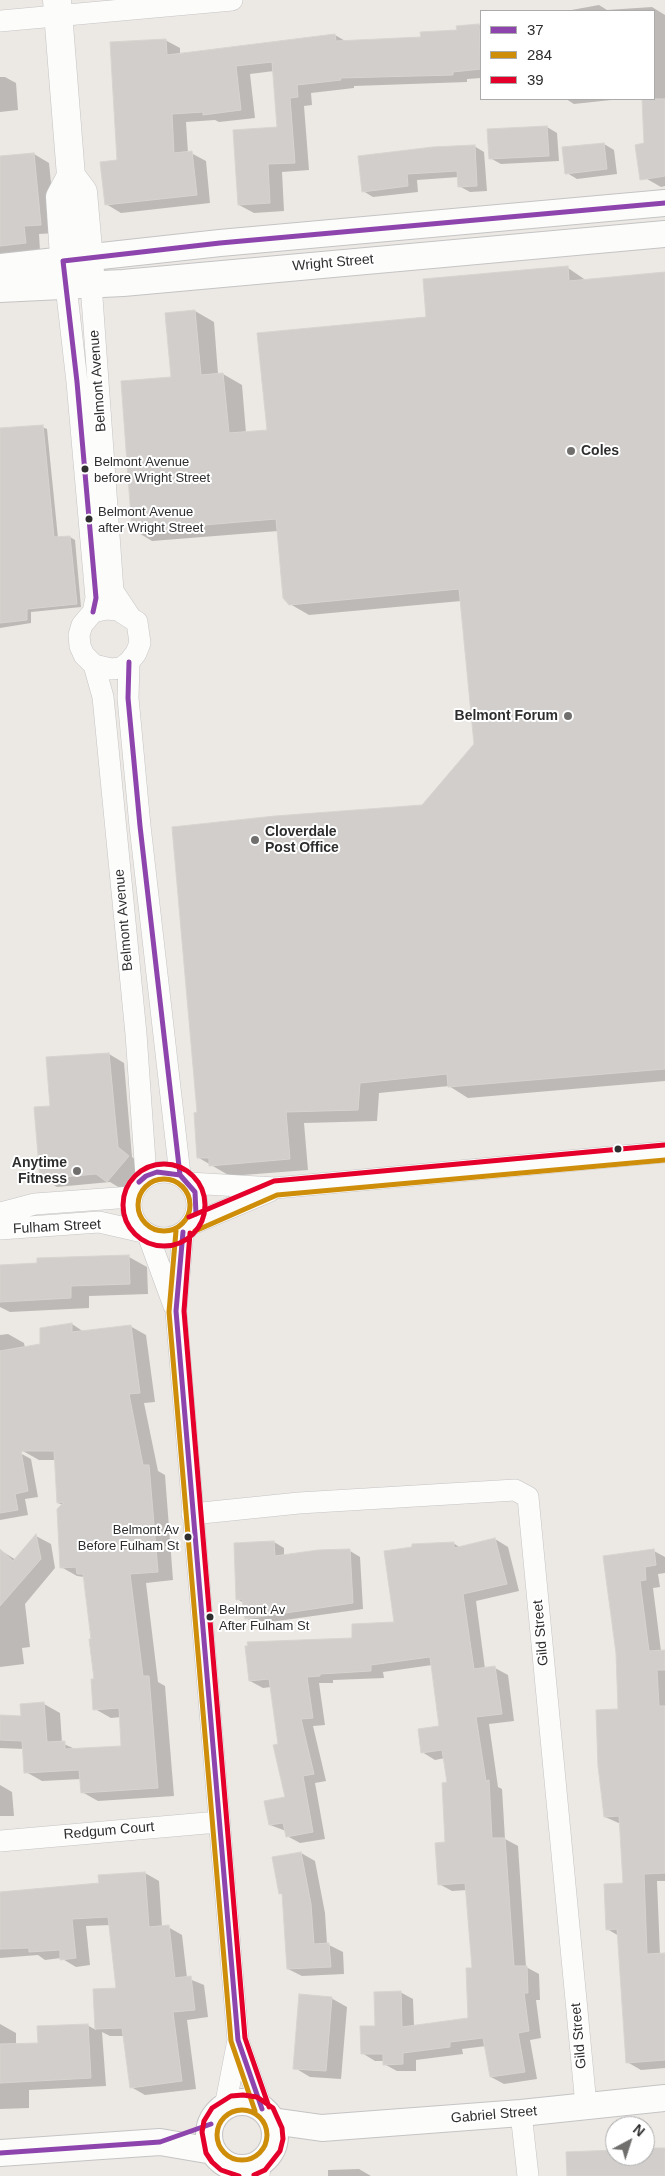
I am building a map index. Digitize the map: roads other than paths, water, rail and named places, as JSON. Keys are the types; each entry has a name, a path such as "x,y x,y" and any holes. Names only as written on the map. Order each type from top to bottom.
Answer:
{"main road":[{"name":"Belmont Avenue","path":"58,8 71,176 83,192 77,272"}],"street":[{"path":"0,20 58,8 232,0"},
{"name":"Wright Street","path":"0,289 220,243 665,203"},
{"name":"Wright Street","path":"0,267 77,272 665,234"},
{"name":"Belmont Avenue","path":"77,272 77,382 96,598 93,612 82,625 79,635 80,646 84,655 94,664 103,697 136,1034 146,1176"},
{"name":"Belmont Avenue","path":"77,272 113,591 129,615 137,622 140,643 136,653 129,662 128,698 140,826 184,1179 195,1192 197,1203 196,1214 188,1228 176,1311 218,1822 238,2040 267,2115"},
{"path":"93,612 106,609 118,610 129,615"},
{"path":"94,664 111,670 129,662"},
{"path":"131,1198 134,1189 146,1176 157,1172 168,1172 184,1179 275,1188 665,1152"},
{"path":"146,1233 166,1239 275,1188"},
{"name":"Belmont Avenue","path":"131,1198 132,1216 146,1233 176,1311"},
{"name":"Fulham Street","path":"0,1213 34,1204 131,1198"},
{"name":"Fulham Street","path":"0,1229 99,1222 146,1233"},
{"name":"Gild Street","path":"192,1514 299,1503 515,1490 528,1497 586,2105"},
{"name":"Redgum Court","path":"0,1841 218,1822"},
{"name":"Belmont Avenue","path":"218,2115 238,2040"},
{"name":"Gabriel Street","path":"267,2115 322,2128 521,2113 665,2098"},
{"path":"0,2152 160,2142 244,2102 267,2115 276,2138 264,2162 242,2169 160,2142"},
{"path":"521,2113 528,2176"},
{"path":"218,2115 209,2133 227,2164"},
{"name":"Gabriel Street","path":"264,2162 322,2128"}],"place":[{"name":"Coles","path":"571,451"},
{"name":"Belmont Avenue before Wright Street","path":"85,469"},
{"name":"Belmont Avenue after Wright Street","path":"89,519"},
{"name":"Belmont Forum","path":"568,716"},
{"name":"Cloverdale Post Office","path":"255,840"},
{"name":"Anytime Fitness","path":"77,1171"},
{"name":"Belmont Av Before Fulham St","path":"188,1537"},
{"name":"Belmont Av After Fulham St","path":"210,1617"}]}
